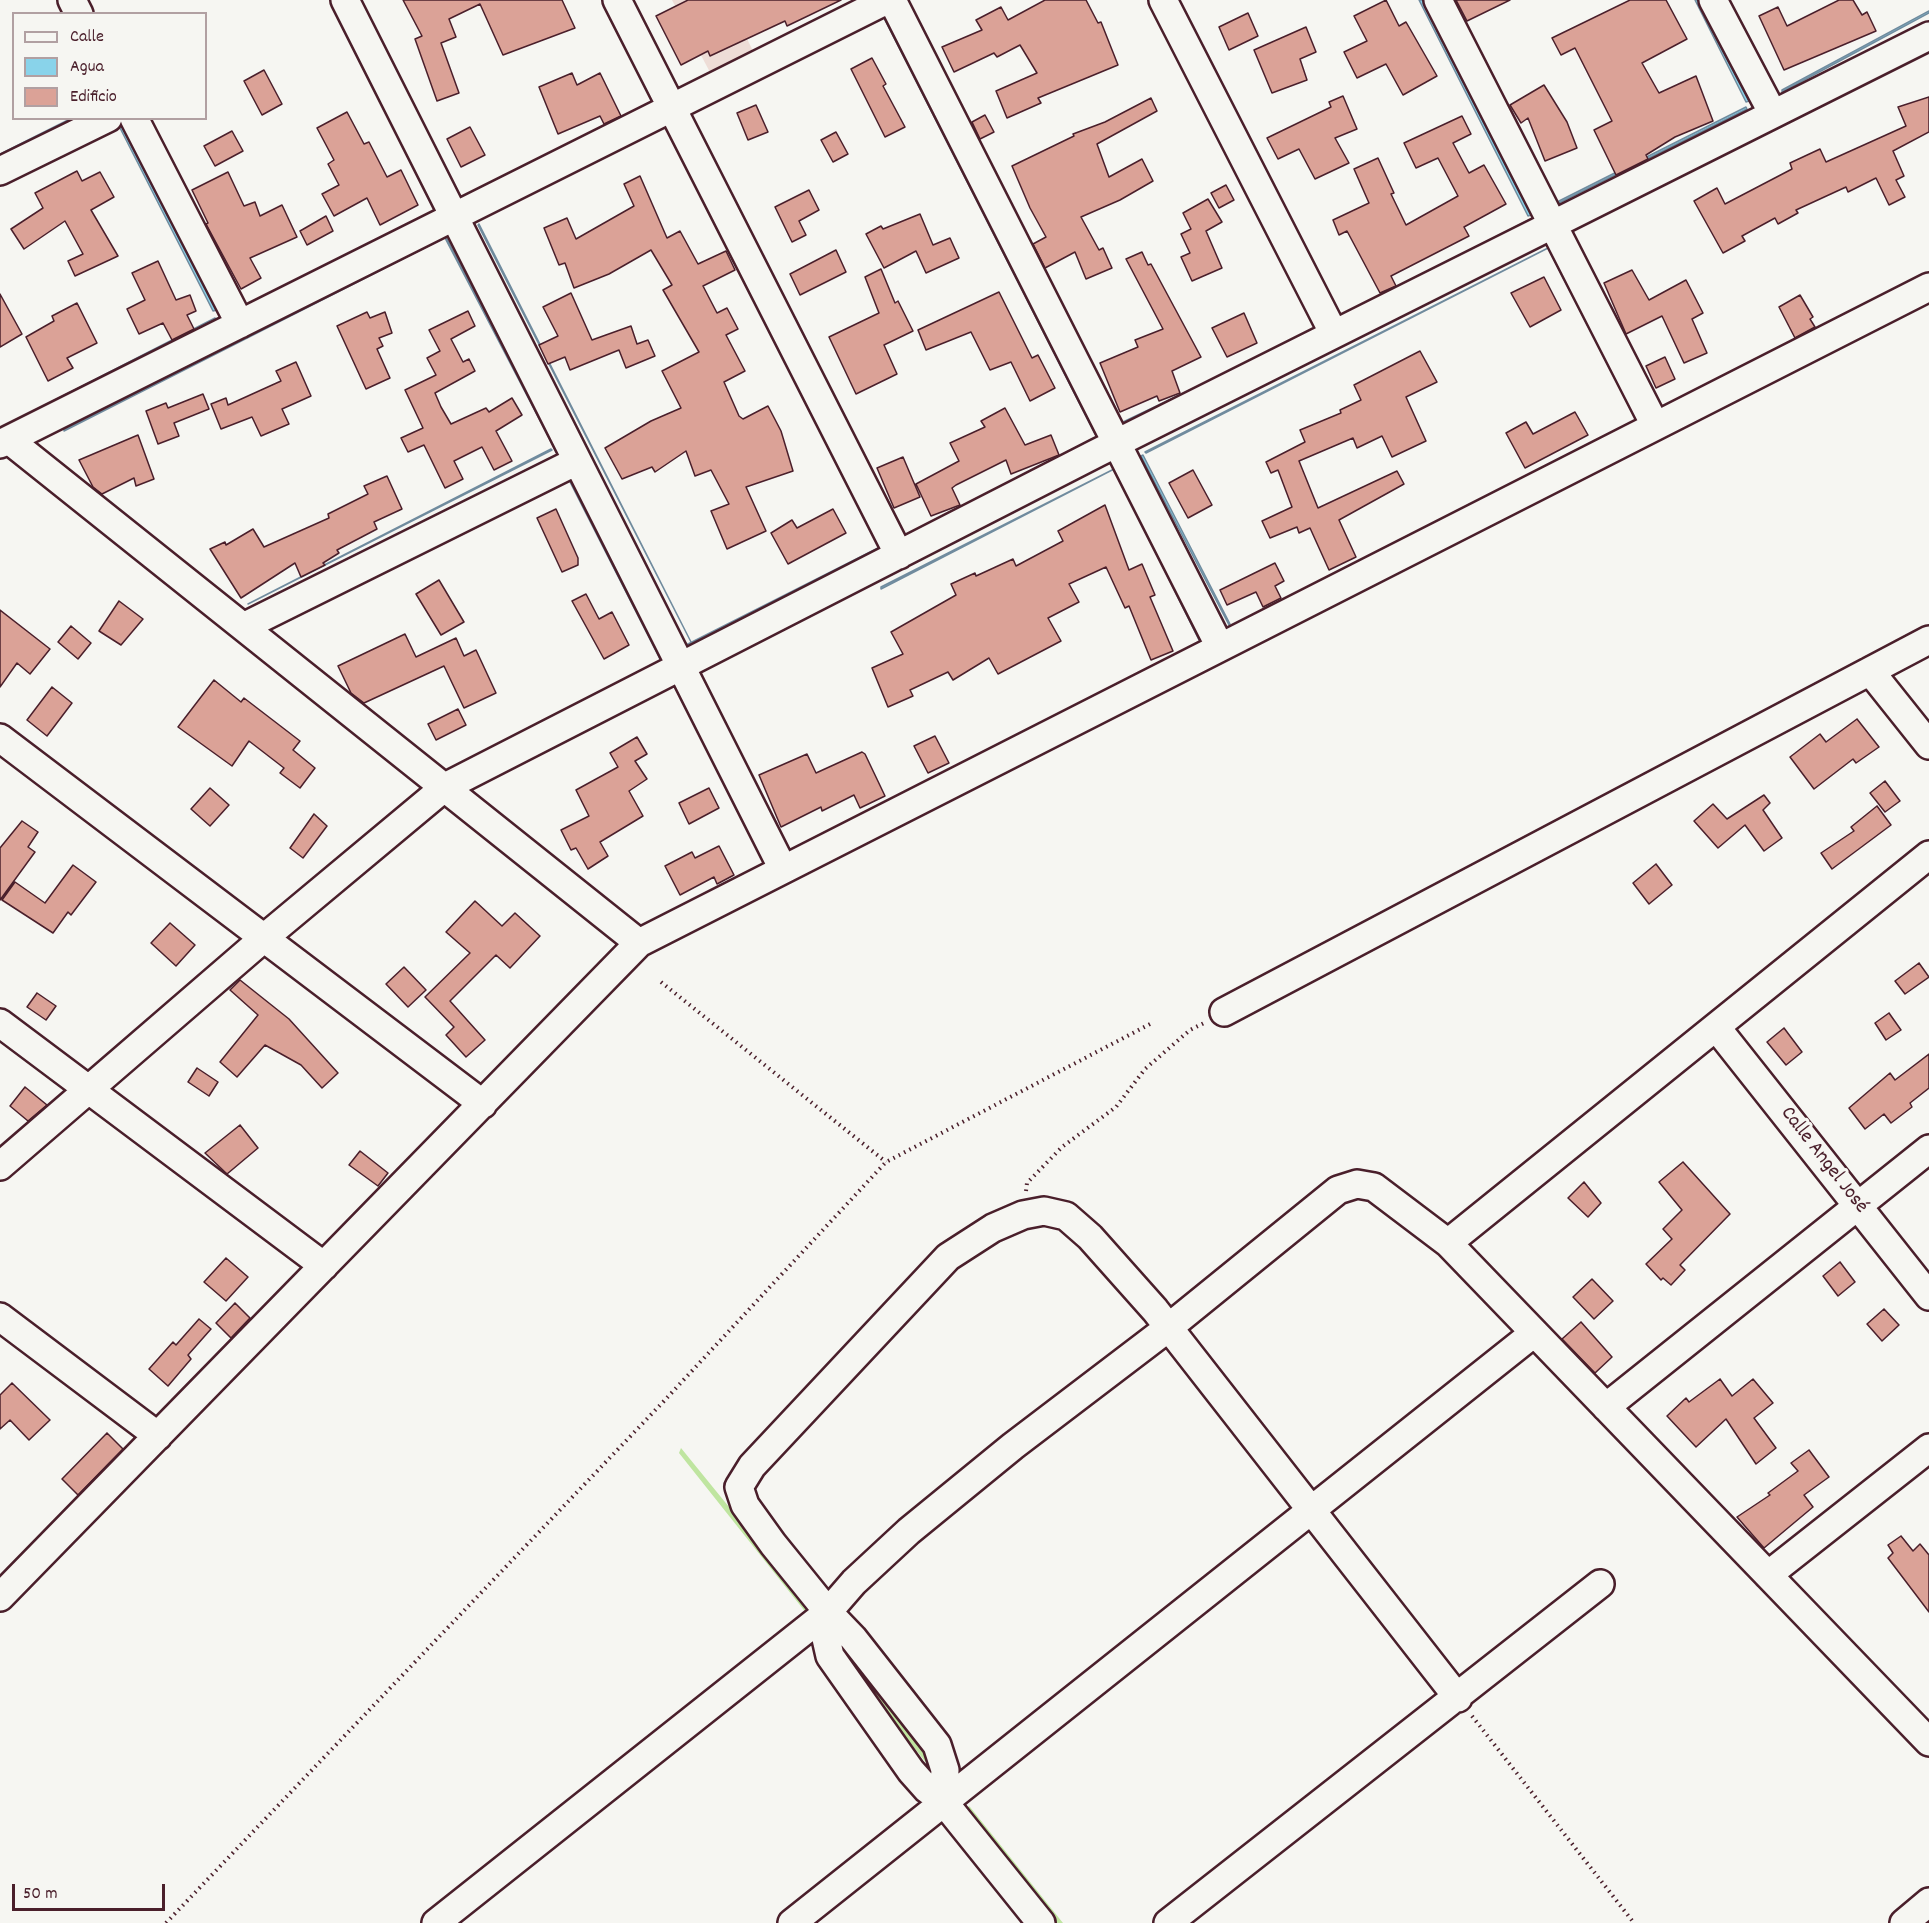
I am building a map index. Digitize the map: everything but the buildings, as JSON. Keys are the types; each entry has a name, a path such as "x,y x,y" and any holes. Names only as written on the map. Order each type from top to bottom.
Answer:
{"street":[{"path":"345,0 783,869"},
{"path":"617,0 899,555"},
{"path":"639,943 245,626 4,442 886,0"},
{"path":"892,0 1220,647"},
{"path":"1162,0 1334,334"},
{"path":"1438,0 1655,425"},
{"path":"1713,0 1773,114"},
{"path":"0,1166 264,938 445,787 1117,443 1929,36"},
{"path":"0,171 104,120"},
{"path":"135,120 240,324"},
{"path":"0,1597 639,943 1929,287"},
{"path":"245,626 577,461"},
{"path":"1224,1012 1929,640"},
{"path":"1870,671 1929,745"},
{"path":"0,738 483,1104"},
{"path":"1448,1244 1929,855"},
{"path":"0,1023 324,1266"},
{"name":"Calle Angel José","path":"1716,1027 1929,1296"},
{"path":"1606,1407 1929,1149"},
{"path":"436,1923 828,1612 854,1582 909,1531 1013,1446 1168,1328 1338,1190 1357,1184 1374,1187 1448,1244 1929,1742"},
{"path":"943,1800 945,1770 937,1745 853,1638 828,1612 745,1505 739,1487 752,1466 948,1257 993,1228 1023,1215 1044,1211 1066,1216 1110,1258 1168,1328 1309,1511 1458,1698"},
{"path":"0,1317 158,1436"},
{"path":"792,1923 943,1800 1534,1333"},
{"path":"1768,1575 1929,1448"},
{"path":"1168,1923 1458,1698 1600,1584"},
{"path":"828,1612 825,1634 830,1656 911,1771 927,1789 943,1800 1041,1923"},
{"path":"1904,1923 1929,1902"}],"path":[{"path":"661,982 886,1162"},
{"path":"1023,1215 1027,1183 1062,1147 1116,1107 1145,1069 1190,1030 1224,1012"},
{"path":"166,1923 664,1401 886,1162 1154,1022"},
{"path":"1458,1698 1634,1923"}],"shaded area":[{"path":"672,0 728,0 753,51 713,78"}],"green space":[{"path":"681,1448 856,1663 854,1668 850,1668 679,1453"},
{"path":"869,1684 945,1775 940,1780 867,1689"},
{"path":"969,1806 1063,1923 1055,1923 965,1811"}],"water":[{"path":"1419,0 1422,0 1531,215 1528,216"},
{"path":"1695,0 1698,0 1749,101 1746,102"},
{"path":"1929,11 1929,13 1782,92 1782,90"},
{"path":"885,20 1097,433 1095,434"},
{"path":"1746,107 1747,109 1559,203 1559,201"},
{"path":"68,120 74,120 0,156"},
{"path":"122,125 217,310 213,311 119,126"},
{"path":"1529,220 1530,222 1341,315"},
{"path":"479,224 691,642 478,225"},
{"path":"446,237 559,457 445,238"},
{"path":"442,239 64,431 64,430"},
{"path":"1550,247 1146,453 1145,452"},
{"path":"1551,254 1636,417 1635,418"},
{"path":"216,319 0,429 0,428"},
{"path":"1314,331 1315,333 1123,422"},
{"path":"1096,437 907,536 906,535"},
{"path":"551,449 552,450 248,604"},
{"path":"1143,455 1230,624 1229,625 1141,456"},
{"path":"1116,468 881,589 881,587"},
{"path":"1116,472 1200,640 1199,640"},
{"path":"568,478 663,661 470,758 661,661"},
{"path":"880,547 881,549 687,647 686,645"}]}
